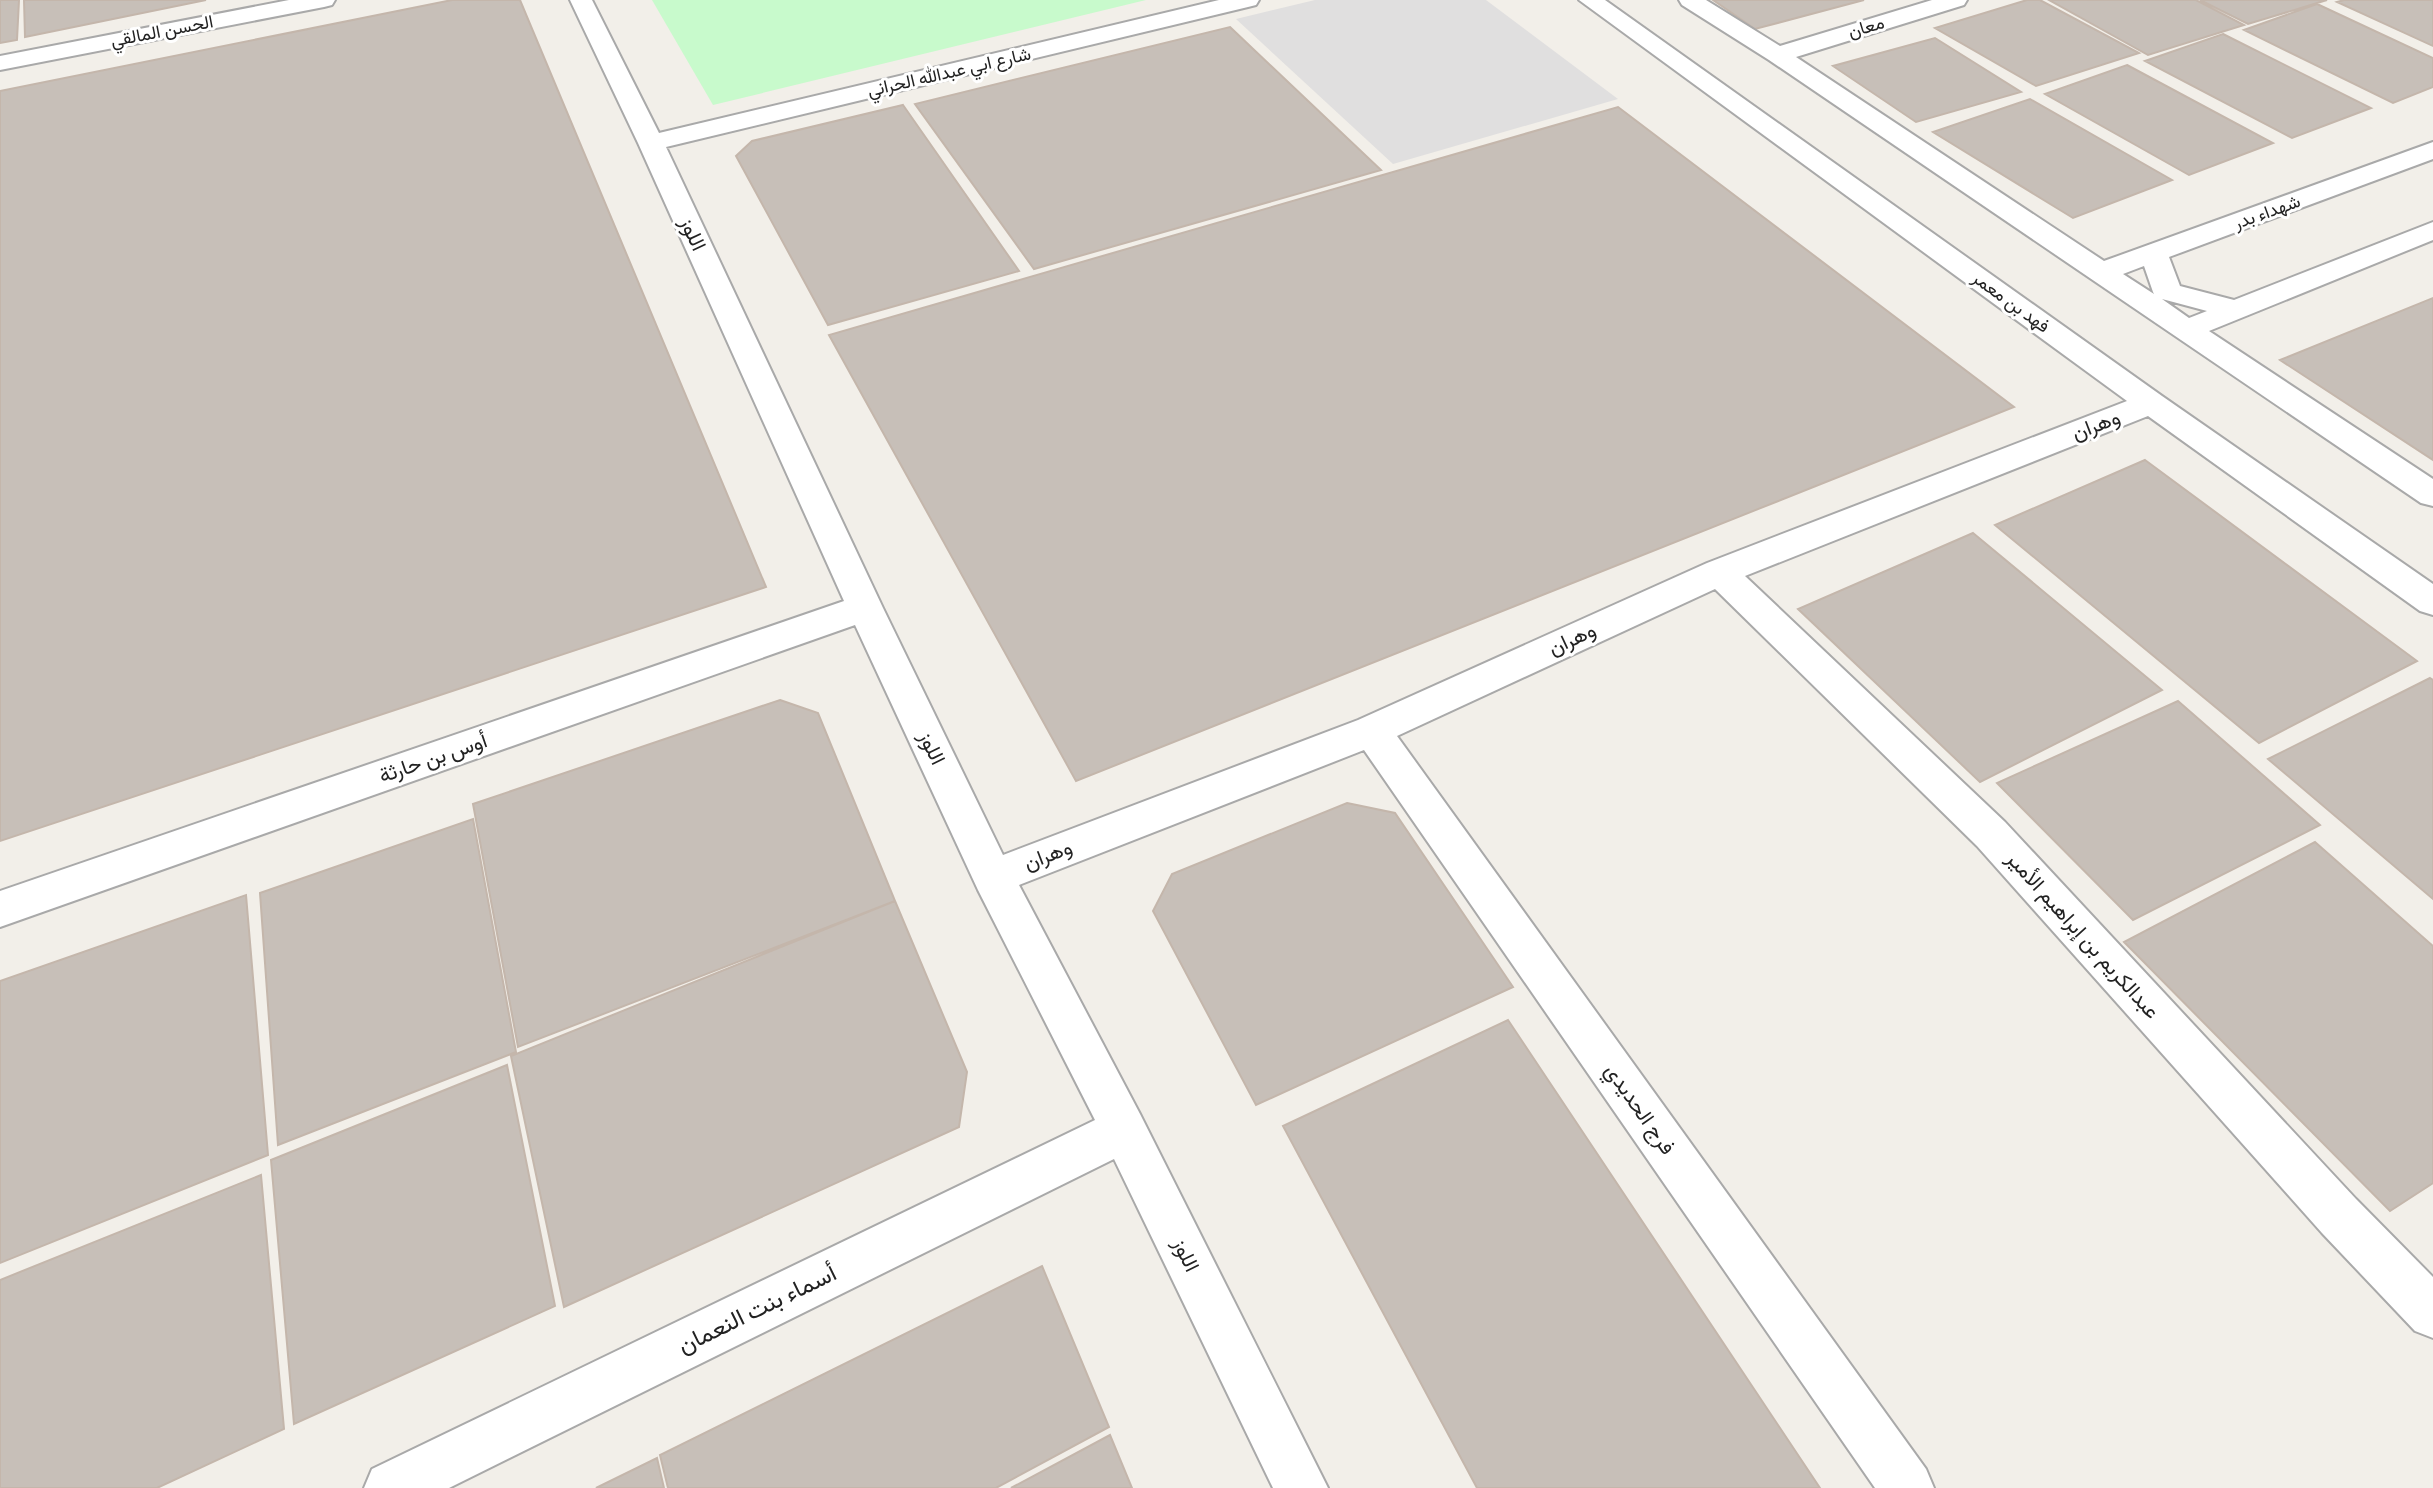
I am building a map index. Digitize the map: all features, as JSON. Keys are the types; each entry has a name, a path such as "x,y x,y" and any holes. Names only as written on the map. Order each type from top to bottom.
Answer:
{"street":[{"name":"الحسن المالقي","path":"0,63 324,0"},
{"name":"اللوز","path":"581,0 651,143 865,608 993,877 1124,1130 1301,1488"},
{"name":"شارع ابي عبدالله الحراني","path":"651,143 1248,0"},
{"name":"فهد بن معمر","path":"1590,0 2433,602"},
{"path":"1690,0 1777,55 2433,495"},
{"name":"معان","path":"1777,55 1956,0"},
{"name":"شهداء بدر","path":"2101,272 2433,150"},
{"path":"2185,330 2433,230"},
{"path":"2154,253 2167,292 2236,309"},
{"name":"وهران","path":"993,877 1372,731 1719,572 2151,403"},
{"name":"عبدالكريم بن إبراهيم الأمير","path":"1719,572 1991,834 2339,1216 2433,1312"},
{"name":"أوس بن حارثة","path":"0,909 865,608"},
{"name":"فرج الحديدي","path":"1372,731 1907,1488"},
{"name":"أسماء بنت النعمان","path":"391,1488 1124,1130"}],"shaded area":[{"path":"1315,0 1486,0 1618,99 1393,164 1236,19"}],"green space":[{"path":"652,0 1146,0 713,105"}],"building":[{"path":"0,0 19,0 17,40 0,43"},
{"path":"24,0 206,0 25,37"},
{"path":"452,0 520,0 766,587 0,841 0,91"},
{"path":"1713,0 1864,0 1755,29"},
{"path":"2027,0 2040,0 2139,53 2036,86 1935,28"},
{"path":"2049,0 2196,0 2244,25 2148,55"},
{"path":"2200,0 2327,0 2248,24"},
{"path":"2433,0 2433,46 2337,2"},
{"path":"2317,4 2433,58 2433,87 2393,103 2244,30"},
{"path":"1230,27 1381,170 1034,269 915,104"},
{"path":"2223,34 2371,108 2292,138 2145,61"},
{"path":"1935,38 2021,92 1916,122 1833,66"},
{"path":"2127,65 2273,143 2189,175 2045,94"},
{"path":"2030,99 2172,180 2073,218 1933,132"},
{"path":"903,105 1019,271 828,325 736,156 752,141"},
{"path":"1618,107 2014,407 1076,781 829,335"},
{"path":"2433,298 2433,460 2280,360"},
{"path":"2145,460 2417,661 2259,743 1995,525"},
{"path":"1973,533 2162,690 1980,782 1798,609"},
{"path":"2430,678 2433,680 2433,899 2268,759"},
{"path":"780,700 818,713 895,901 518,1047 473,804"},
{"path":"2178,701 2320,825 2133,920 1997,783"},
{"path":"1347,803 1395,813 1513,987 1256,1105 1153,911 1172,874"},
{"path":"473,819 516,1052 278,1145 260,893"},
{"path":"2315,842 2433,946 2433,1183 2390,1211 2124,942"},
{"path":"246,895 268,1155 0,1263 0,981"},
{"path":"895,901 967,1072 959,1127 564,1307 511,1056"},
{"path":"1508,1020 1820,1488 1477,1488 1283,1126"},
{"path":"507,1065 555,1306 294,1424 271,1160"},
{"path":"261,1175 284,1429 157,1488 0,1488 0,1280"},
{"path":"1042,1266 1109,1427 996,1488 668,1488 660,1455"},
{"path":"1110,1435 1132,1488 1011,1488"},
{"path":"657,1458 664,1488 596,1488"}]}
